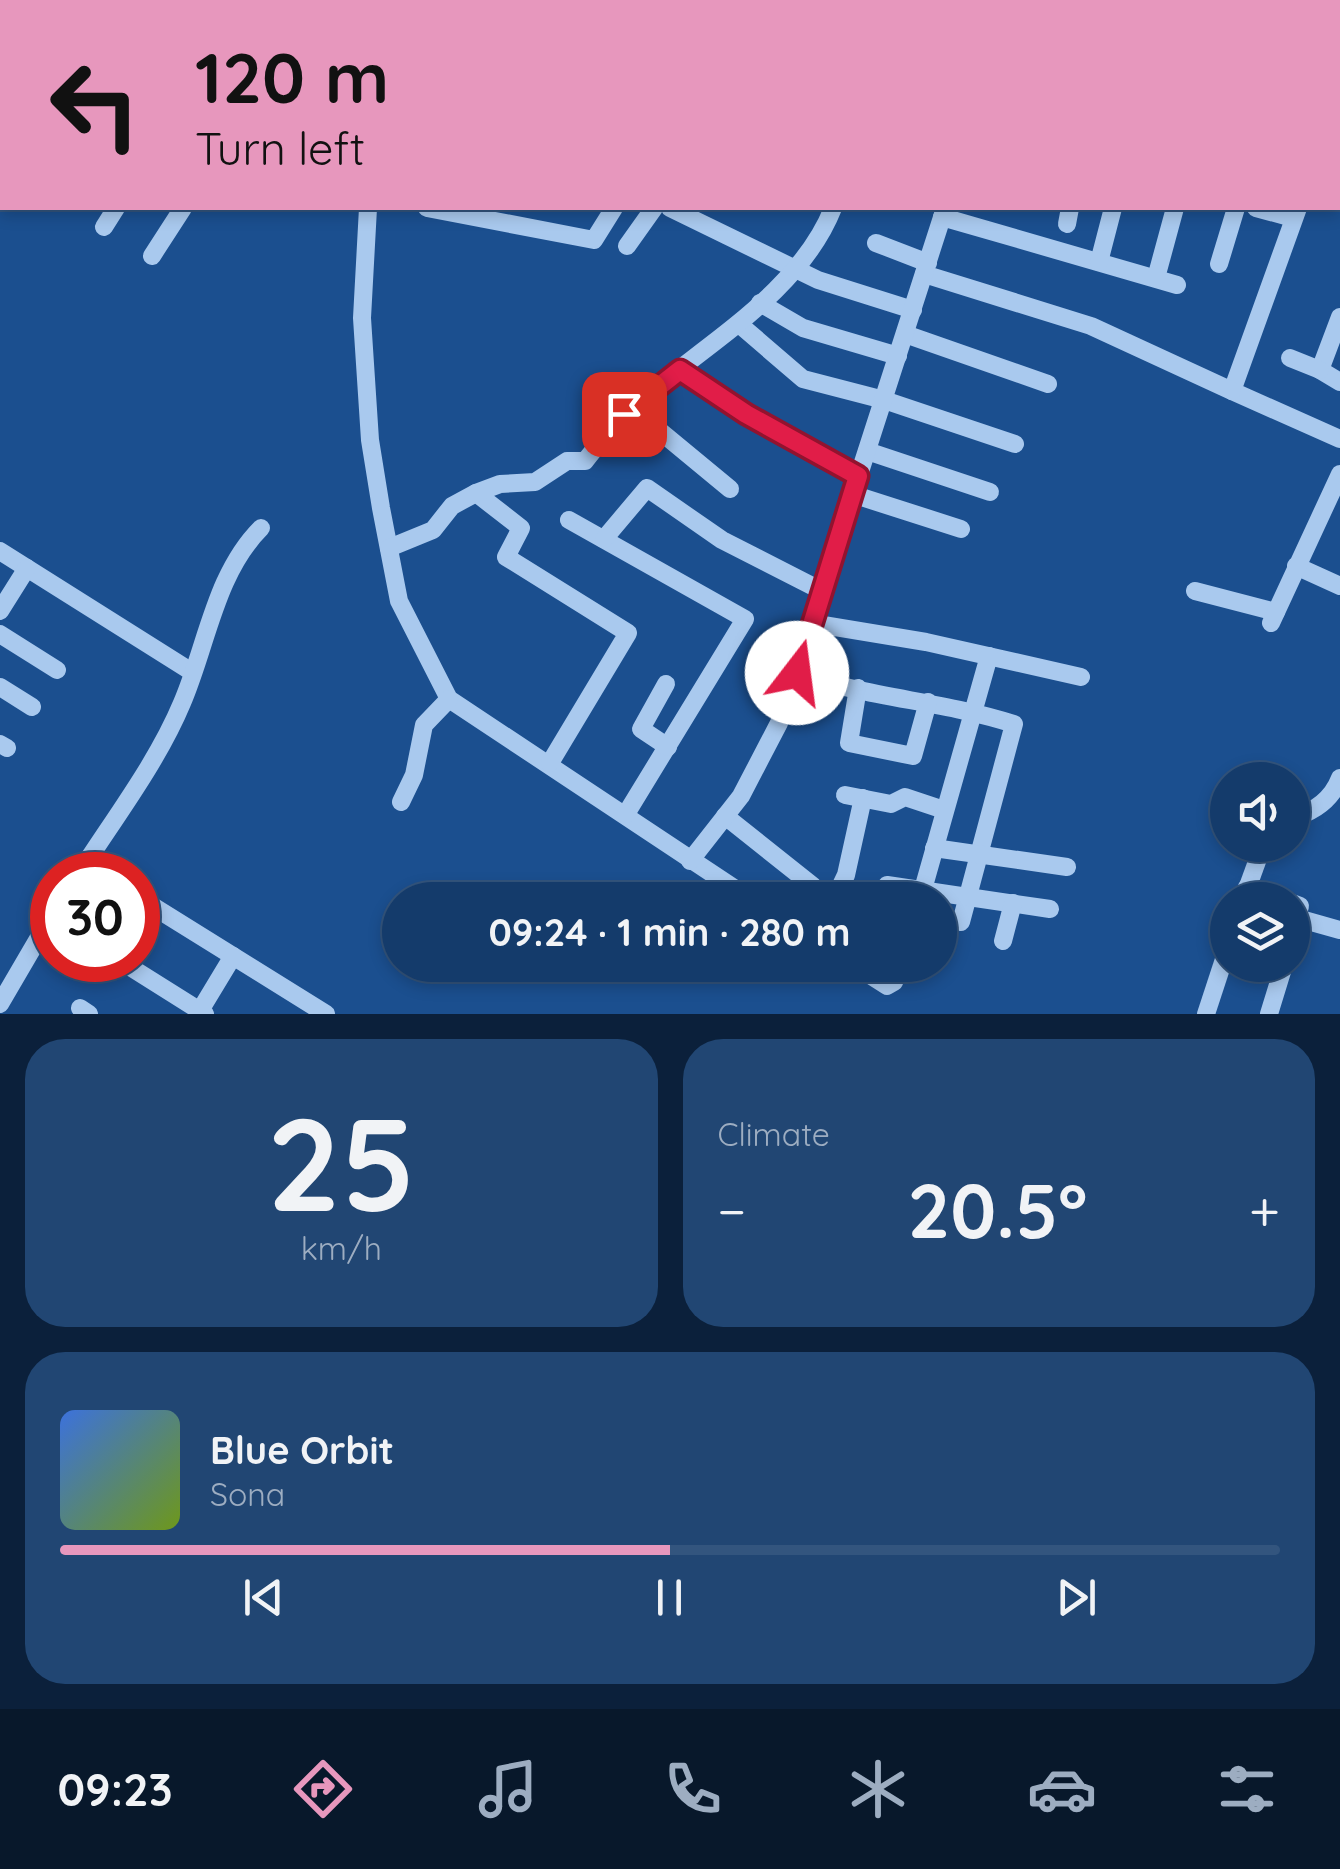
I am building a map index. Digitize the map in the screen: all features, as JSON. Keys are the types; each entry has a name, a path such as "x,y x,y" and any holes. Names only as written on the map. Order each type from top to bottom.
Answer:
{"street":[{"path":"104,227 115,210"},
{"path":"152,256 182,210"},
{"path":"368,210 364,336 370,440 399,600 449,700 550,763 723,882"},
{"path":"437,210 594,240 613,210"},
{"path":"627,246 653,210"},
{"path":"674,210 793,268 913,310"},
{"path":"389,548 433,530 452,506 476,493 500,484 535,482 567,461 586,461 632,408 760,303 820,240 832,210"},
{"path":"1100,262 1113,210"},
{"path":"1156,278 1175,210"},
{"path":"1218,264 1235,210"},
{"path":"690,861 741,796 779,723 944,212 1176,284"},
{"path":"1232,391 1296,213"},
{"path":"876,243 926,268 1091,326 1340,439"},
{"path":"760,303 804,328 898,356"},
{"path":"1320,370 1340,318"},
{"path":"739,324 802,379 884,400 1016,444"},
{"path":"906,334 1048,384"},
{"path":"1290,358 1340,382"},
{"path":"680,370 855,485 961,529"},
{"path":"632,408 730,489"},
{"path":"867,452 990,492"},
{"path":"1196,591 1274,618 1339,479"},
{"path":"604,539 647,488 722,540 820,590"},
{"path":"476,493 514,518 521,528 506,557 628,633 550,763"},
{"path":"569,520 745,619 626,814"},
{"path":"92,852 166,734 206,627 237,563 262,528"},
{"path":"0,551 192,672"},
{"path":"1296,566 1340,586"},
{"path":"0,610 27,568"},
{"path":"810,623 1082,677"},
{"path":"0,634 57,670"},
{"path":"925,882 988,656"},
{"path":"797,673 972,710 1014,724 961,922"},
{"path":"666,684 641,728 668,748"},
{"path":"0,686 32,708"},
{"path":"858,688 849,743 897,753 914,756 928,702"},
{"path":"401,802 414,775 424,725 449,700"},
{"path":"1310,808 1334,792 1340,778"},
{"path":"843,882 854,796 891,804 906,797 944,810"},
{"path":"725,816 808,882"},
{"path":"934,848 1068,867"},
{"path":"957,896 1050,909"},
{"path":"1003,942 1013,903"},
{"path":"160,911 326,1014"},
{"path":"1310,923 1340,930"},
{"path":"0,1004 30,954"},
{"path":"153,982 201,1013 233,956"},
{"path":"1206,1014 1217,982"},
{"path":"1270,1014 1279,982"}],"route":[{"path":"624,414 680,370 746,414 858,476 834,541 797,673"}]}
